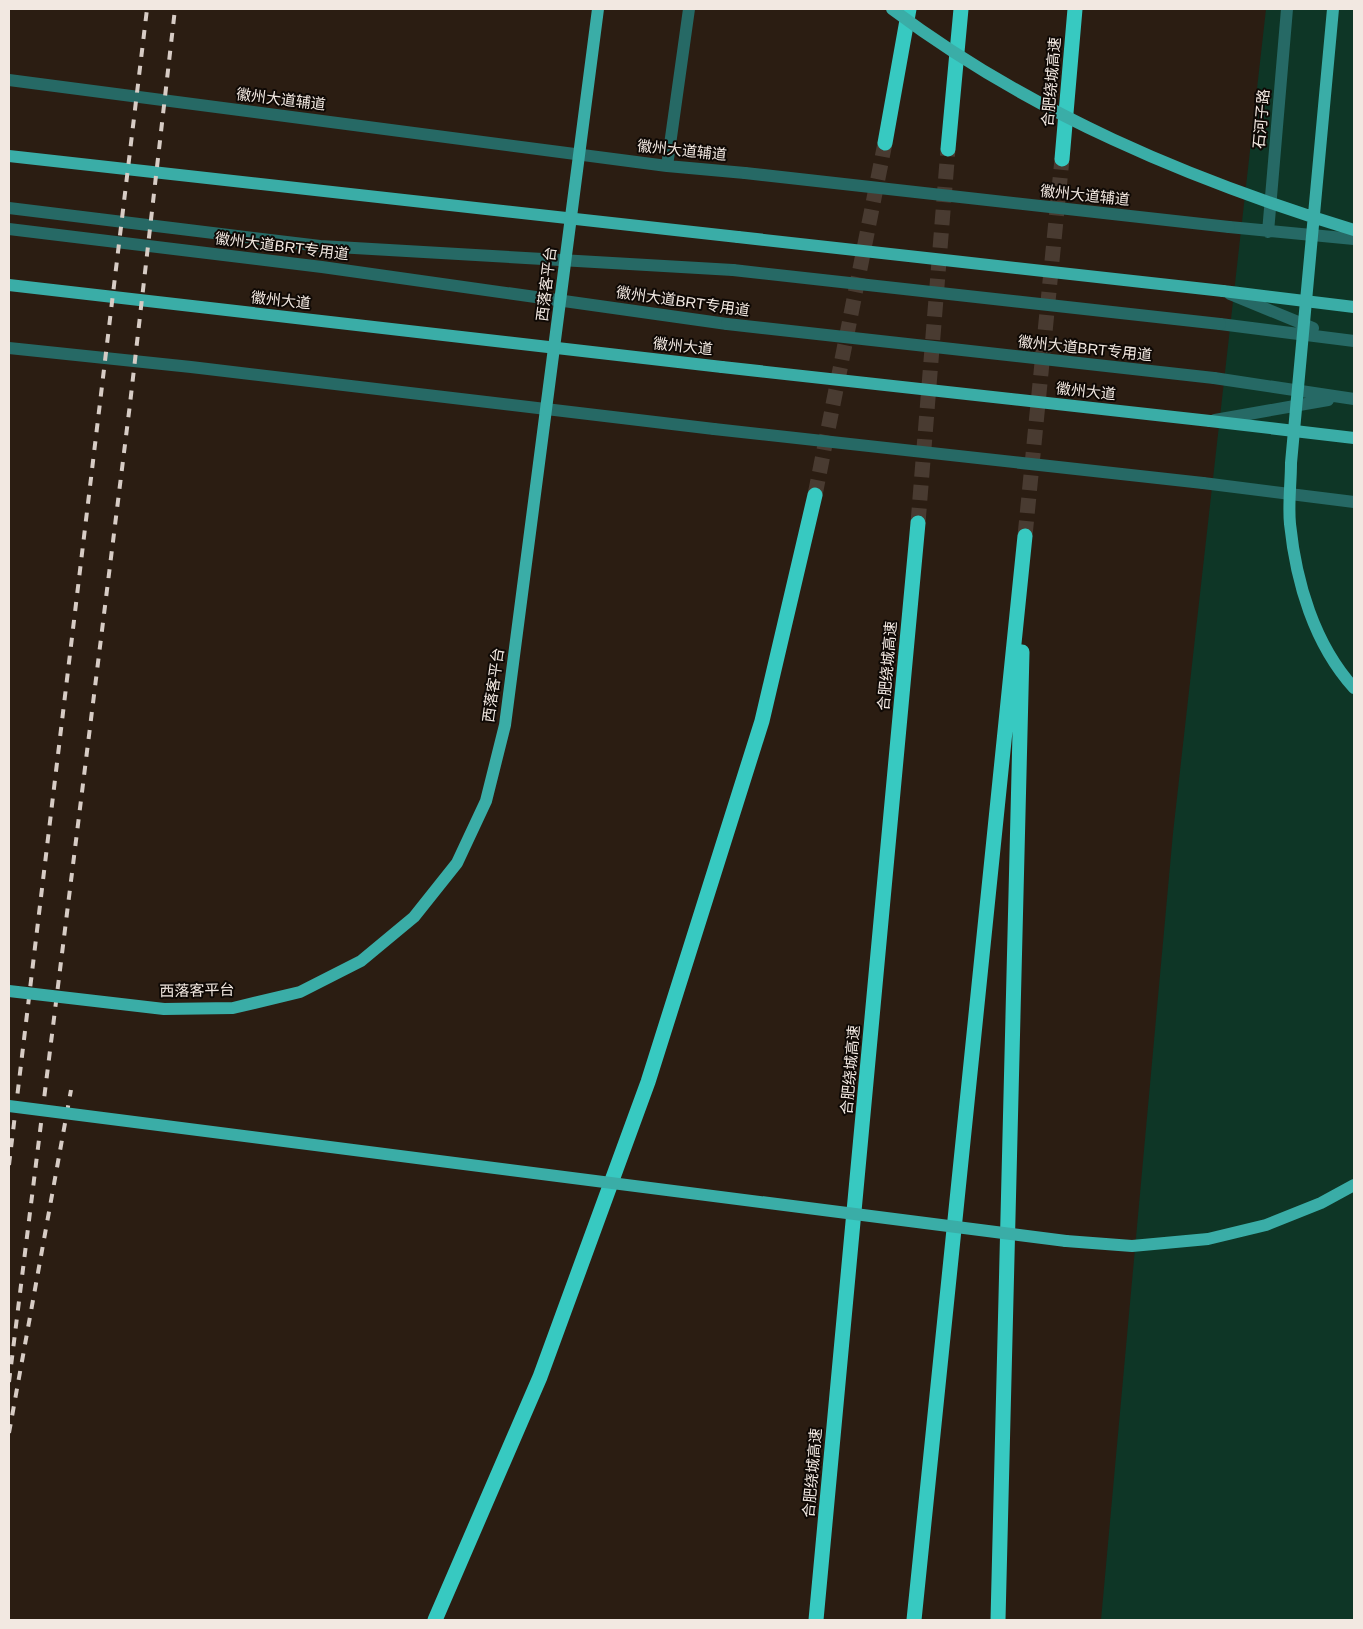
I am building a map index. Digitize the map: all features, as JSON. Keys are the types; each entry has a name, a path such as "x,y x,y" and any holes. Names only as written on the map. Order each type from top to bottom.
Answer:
{"highway":[{"path":"885,143 909,9"},
{"path":"948,149 961,9"},
{"name":"合肥绕城高速","path":"1062,159 1075,9"},
{"path":"435,1620 540,1377 648,1082 762,721 815,496"},
{"name":"合肥绕城高速","path":"816,1620 918,522"},
{"path":"914,1620 1025,536 998,1620"}],"main road":[{"name":"西落客平台","path":"9,991 164,1009 233,1008 300,992 361,961 414,917 457,864 486,801 505,725 598,9"},
{"path":"892,9 930,37 996,79 1071,119 1147,155 1225,187 1354,230"},
{"path":"1333,9 1291,463 1290,522 1298,577 1316,630 1345,678 1354,688"},
{"path":"9,156 1354,307"},
{"name":"徽州大道","path":"9,285 1354,438"},
{"path":"9,1106 1066,1241 1132,1246 1208,1239 1266,1225 1321,1203 1354,1185"}],"street":[{"path":"666,166 689,9"},
{"name":"石河子路","path":"1268,232 1287,9"},
{"name":"徽州大道辅道","path":"9,80 666,166 1230,228 1354,239"},
{"name":"徽州大道BRT专用道","path":"9,208 320,246 734,270 1220,324 1354,342"},
{"name":"徽州大道BRT专用道","path":"9,229 322,267 727,324 1214,378 1354,399"},
{"path":"1223,291 1341,340"},
{"path":"9,348 1203,483 1354,502"},
{"path":"1210,421 1338,398"}],"green space":[{"path":"1266,9 1354,9 1354,1620 1101,1620 1173,833"}],"tunnel":[{"path":"815,495 885,143"},
{"path":"918,523 948,149"},
{"path":"1025,536 1062,159"}],"railway":[{"path":"9,1165 147,9"},
{"path":"9,1382 130,404 175,9"},
{"path":"9,1433 71,1090"}]}
